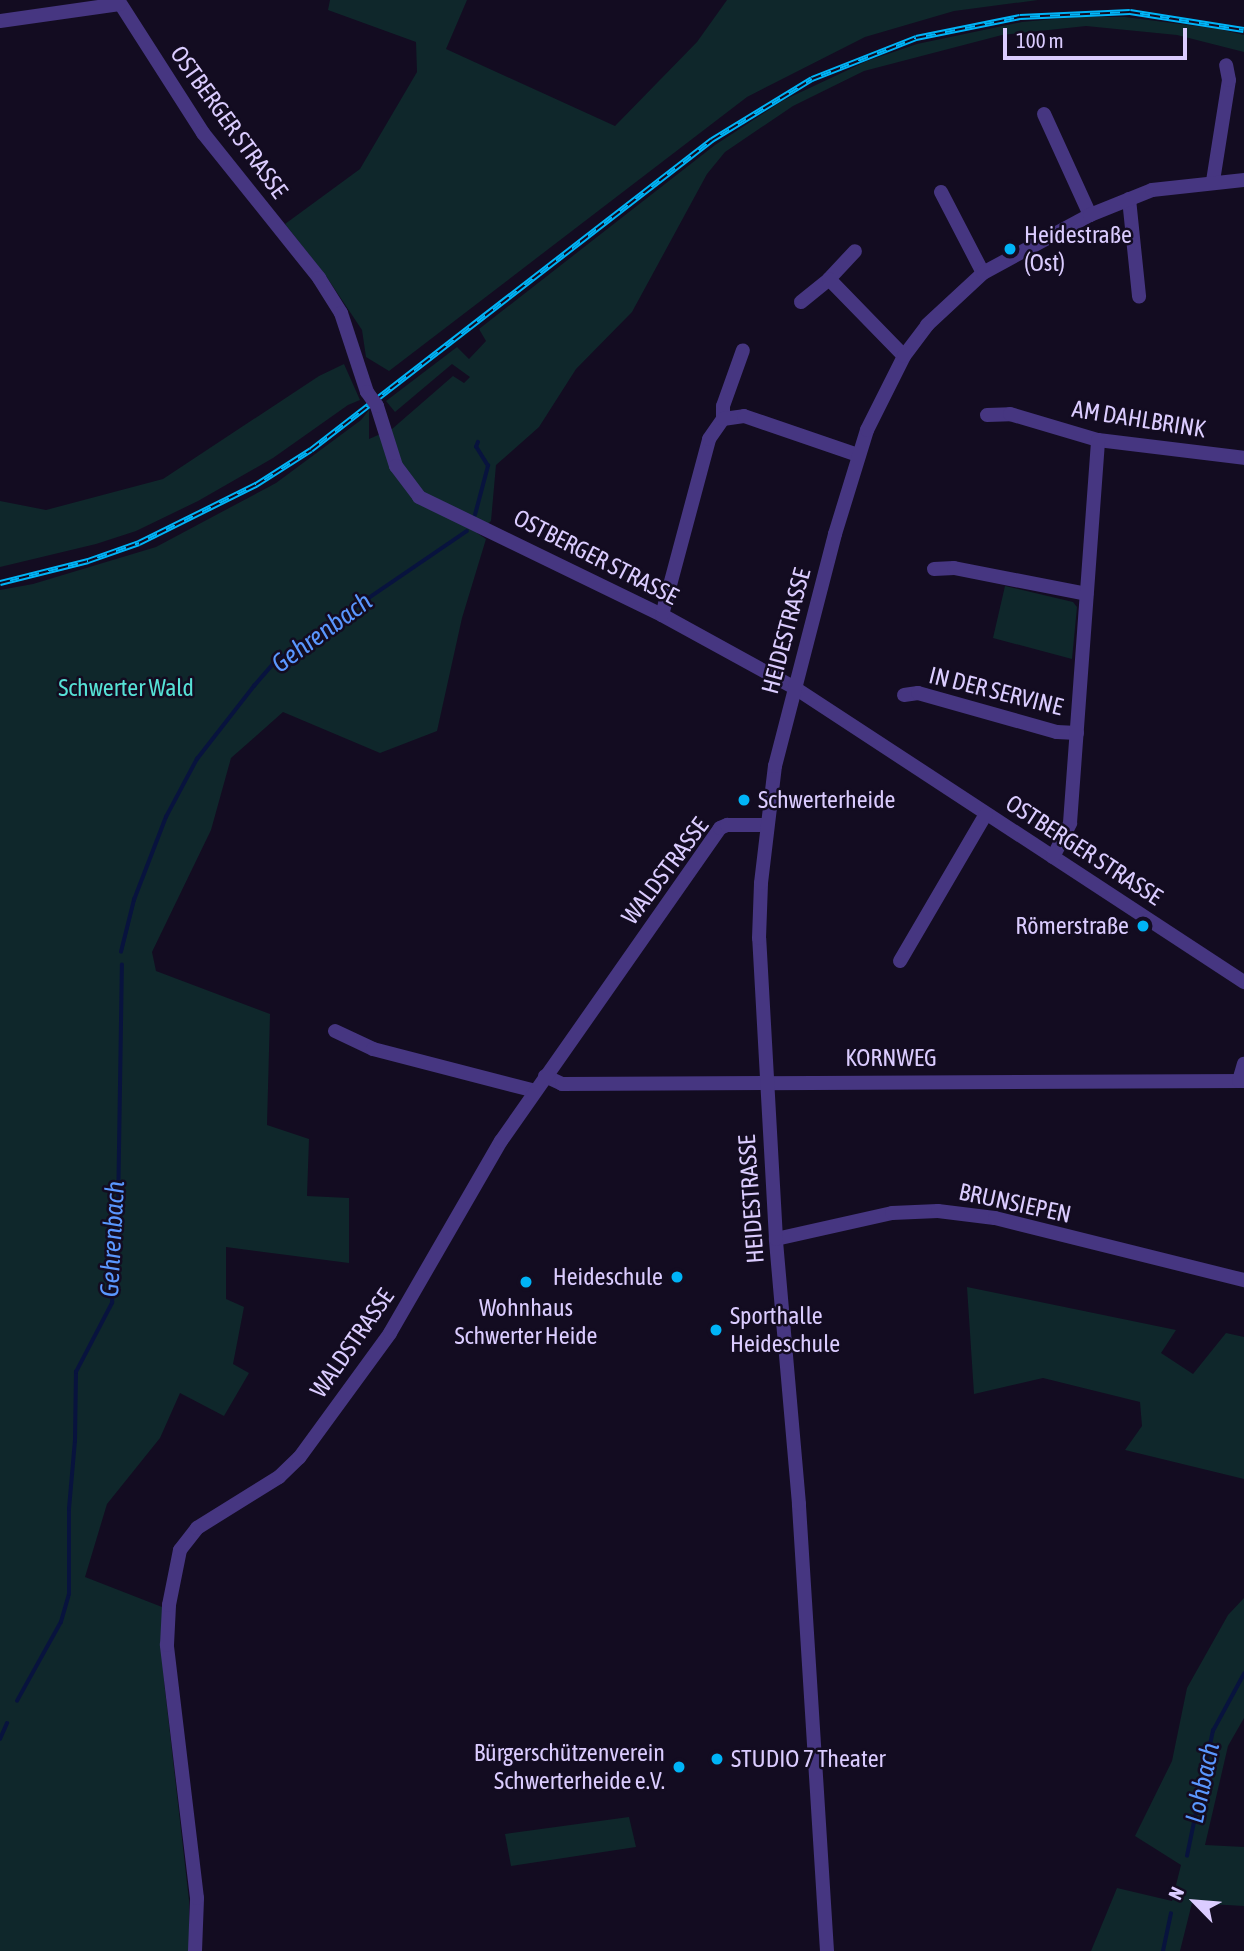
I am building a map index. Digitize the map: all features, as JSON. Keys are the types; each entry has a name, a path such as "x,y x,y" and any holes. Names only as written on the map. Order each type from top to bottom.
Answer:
{"street":[{"path":"0,21 119,2"},
{"name":"OSTBERGER STRASSE","path":"119,2 203,133 319,278 341,313 367,392 377,406 396,466 419,497 662,615 795,688 1244,982"},
{"path":"1213,181 1229,80 1226,65"},
{"path":"1044,114 1090,215"},
{"name":"HEIDESTRASSE","path":"827,1951 799,1504 776,1238 759,938 766,825 773,776 858,455 867,430 904,356 927,325 984,273 1090,215 1152,190 1213,181 1244,180"},
{"path":"941,192 984,273"},
{"path":"1129,199 1139,296"},
{"path":"801,302 829,279 855,251"},
{"path":"829,279 904,356"},
{"path":"662,615 709,439 723,419 723,406 743,350"},
{"name":"AM DAHLBRINK","path":"987,415 1010,414 1098,440 1244,458"},
{"path":"723,419 744,416 858,455"},
{"path":"1053,857 1070,822 1098,440"},
{"path":"934,569 954,568 1086,594"},
{"name":"IN DER SERVINE","path":"904,695 918,693 1057,732 1077,733"},
{"path":"900,961 986,814"},
{"name":"WALDSTRASSE","path":"195,1951 197,1898 167,1645 169,1605 180,1550 197,1528 279,1476 299,1458 390,1333 501,1141 720,828 727,825 766,825"},
{"path":"335,1031 373,1049 535,1091"},
{"name":"KORNWEG","path":"545,1076 562,1084 1241,1081 1244,1064"},
{"name":"BRUNSIEPEN","path":"776,1238 892,1213 938,1211 995,1218 1244,1280"}],"green space":[{"path":"330,0 467,0 446,49 615,126 697,42 727,0 1038,0 954,11 865,37 747,97 389,371 366,357 362,330 326,276 285,224 360,169 417,72 416,42 328,10"},
{"name":"Schwerter Wald","path":"1076,17 1125,17 1219,29 1244,35 1244,52 1177,35 1086,26 1002,35 864,71 793,106 725,152 707,174 632,312 576,369 539,427 496,465 491,521 477,533 486,539 462,618 437,731 380,753 283,712 231,758 211,830 152,952 156,971 270,1014 267,1125 309,1139 307,1196 349,1198 349,1263 226,1247 226,1299 244,1307 233,1364 249,1373 224,1416 180,1393 160,1438 107,1504 85,1577 162,1607 164,1681 189,1900 189,1951 0,1951 0,590 33,584 156,547 276,483 361,420 369,410 369,439 392,429 453,376 464,383 470,377 452,364 395,412 386,401 457,347 469,359 486,341 479,329 715,145 784,100 867,61 917,44 1022,22"},
{"path":"344,364 360,400 348,405 273,458 198,501 136,531 96,544 0,567 0,501 46,510 163,479 319,376"},
{"path":"1005,586 1073,602 1077,607 1072,659 993,638"},
{"path":"967,1287 1176,1330 1161,1353 1193,1374 1226,1333 1244,1337 1244,1479 1125,1450 1142,1426 1140,1402 1043,1378 974,1394"},
{"path":"1244,1598 1244,1718 1228,1746 1205,1845 1244,1847 1244,1906 1192,1903 1180,1951 1091,1951 1117,1888 1172,1901 1181,1865 1135,1836 1172,1761 1187,1688 1228,1615"},
{"path":"629,1817 636,1847 511,1866 505,1834"}],"waterway":[{"path":"475,515 488,466 476,447 478,442"},
{"name":"Gehrenbach","path":"121,952 134,900 166,817 197,759 254,686 275,662 467,531"},
{"name":"Gehrenbach","path":"17,1701 61,1622 69,1594 69,1509 75,1441 76,1372 112,1303 118,1213 122,965"},
{"name":"Lohbach","path":"1187,1856 1213,1731 1244,1674"},
{"name":"Gehrenbach","path":"0,1739 7,1723"},
{"name":"Lohbach","path":"1163,1951 1171,1914"}],"railway":[{"path":"0,583 88,561 139,543 256,485 311,450 712,140 812,79 916,38 1020,17 1130,12 1244,30"}],"place":[{"name":"Heidestraße (Ost)","path":"1010,249"},
{"name":"Schwerterheide","path":"744,800"},
{"name":"Römerstraße","path":"1143,926"},
{"name":"Heideschule","path":"677,1277"},
{"name":"Wohnhaus Schwerter Heide","path":"526,1282"},
{"name":"Sporthalle Heideschule","path":"716,1330"},
{"name":"STUDIO 7 Theater","path":"717,1759"},
{"name":"Bürgerschützenverein Schwerterheide e.V.","path":"679,1767"}]}
